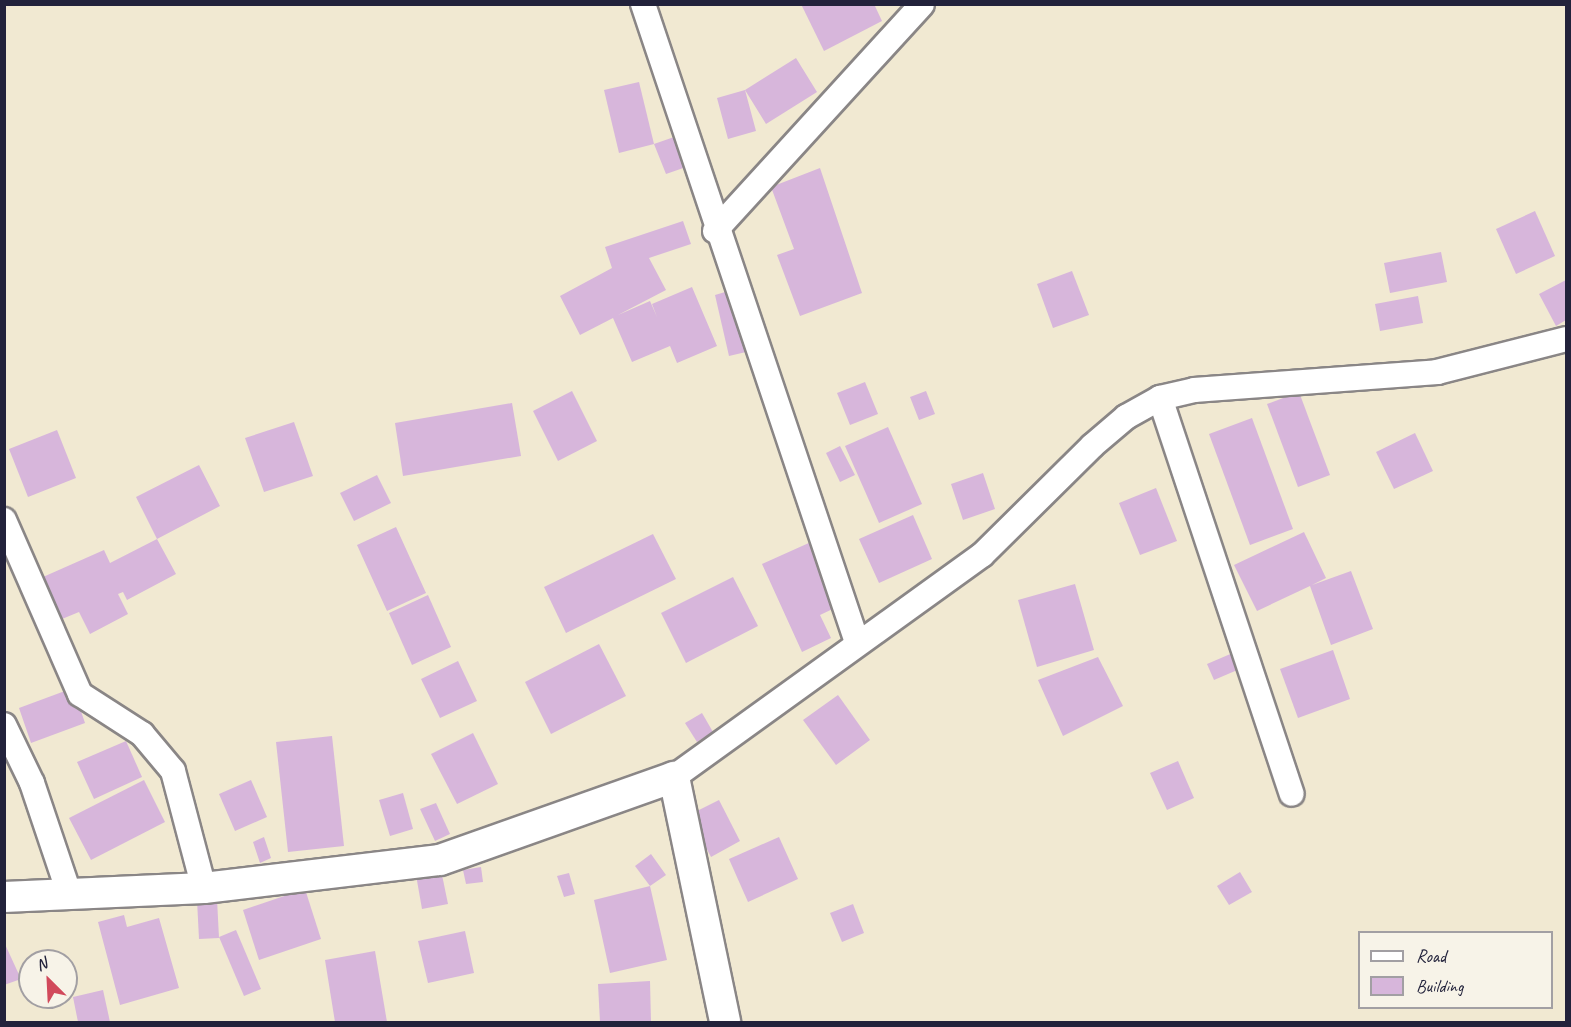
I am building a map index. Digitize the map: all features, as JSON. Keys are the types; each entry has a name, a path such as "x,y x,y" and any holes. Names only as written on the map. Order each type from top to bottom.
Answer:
{"street":[{"path":"643,4 716,231 857,642"},
{"path":"716,231 922,4"},
{"path":"4,897 204,888 440,860 674,777 857,642 982,555 1092,446 1126,417 1160,398 1194,390 1437,372 1566,339"},
{"path":"1160,398 1292,794"},
{"path":"4,520 80,693 142,734 172,771 204,888"},
{"path":"4,725 32,783 69,893"},
{"path":"674,777 725,1023"}],"building":[{"path":"801,4 874,4 882,21 824,51"},
{"path":"796,58 817,92 766,124 745,90"},
{"path":"639,82 654,144 619,153 604,90"},
{"path":"745,90 756,131 728,139 717,98"},
{"path":"677,136 689,166 666,174 654,144"},
{"path":"820,168 862,293 800,316 777,255 794,249 771,187"},
{"path":"1535,211 1555,256 1516,274 1496,229"},
{"path":"683,221 691,244 649,258 666,290 618,315 650,301 657,317 652,304 692,287 717,346 677,363 670,346 632,362 613,318 580,335 560,296 612,268 605,247"},
{"path":"1441,252 1447,282 1390,293 1384,263"},
{"path":"1072,271 1089,315 1053,328 1037,284"},
{"path":"1566,280 1566,320 1556,326 1539,294"},
{"path":"732,290 746,352 729,356 715,295"},
{"path":"1418,296 1423,323 1380,331 1375,304"},
{"path":"865,382 878,414 850,425 837,393"},
{"path":"572,391 597,441 558,461 533,411"},
{"path":"926,391 935,414 919,420 910,397"},
{"path":"1299,392 1330,475 1298,487 1267,404"},
{"path":"512,403 521,456 403,476 395,423"},
{"path":"1252,418 1293,529 1250,545 1209,434"},
{"path":"294,422 313,476 264,492 245,438"},
{"path":"888,427 922,504 879,523 845,446"},
{"path":"57,430 76,478 28,497 9,449"},
{"path":"1415,433 1433,471 1394,489 1376,452"},
{"path":"840,446 855,475 840,482 826,453"},
{"path":"199,465 220,506 157,539 136,497"},
{"path":"983,473 995,509 963,520 951,484"},
{"path":"377,475 391,503 354,521 340,493"},
{"path":"1156,488 1177,541 1140,555 1119,503"},
{"path":"913,515 932,559 879,583 859,539"},
{"path":"396,527 426,593 387,611 357,545"},
{"path":"1304,532 1326,578 1312,585 1351,571 1373,629 1331,645 1310,586 1257,611 1234,565"},
{"path":"653,534 676,579 566,633 544,587"},
{"path":"157,539 176,574 127,600 123,592 118,594 128,614 90,634 79,612 62,619 43,577 104,550 110,563"},
{"path":"811,542 839,606 820,615 831,638 802,652 762,564"},
{"path":"733,577 758,626 686,663 661,613"},
{"path":"1075,584 1094,650 1037,667 1018,600"},
{"path":"428,595 451,647 412,665 389,613"},
{"path":"599,644 626,696 551,734 525,682"},
{"path":"1333,650 1350,699 1298,718 1280,669"},
{"path":"1235,652 1242,668 1214,680 1207,664"},
{"path":"1098,657 1123,706 1063,736 1038,680"},
{"path":"458,661 477,701 440,718 421,679"},
{"path":"73,688 85,723 31,743 19,708"},
{"path":"838,695 870,740 836,765 803,720"},
{"path":"702,713 713,732 697,742 685,723"},
{"path":"473,733 498,784 457,804 431,754"},
{"path":"332,736 344,846 288,852 276,742"},
{"path":"126,741 142,777 94,799 77,762"},
{"path":"1178,761 1194,798 1167,810 1150,773"},
{"path":"144,780 165,822 91,860 69,818"},
{"path":"251,780 267,817 235,831 219,794"},
{"path":"403,793 413,829 390,836 379,800"},
{"path":"719,800 740,841 711,857 689,815"},
{"path":"436,803 450,834 435,841 420,809"},
{"path":"264,837 271,858 260,863 253,842"},
{"path":"779,837 798,879 748,902 729,859"},
{"path":"651,854 666,875 650,886 635,866"},
{"path":"481,867 483,882 466,884 463,870"},
{"path":"441,870 448,904 422,909 416,875"},
{"path":"1240,872 1252,892 1229,905 1217,886"},
{"path":"569,873 575,894 564,897 557,876"},
{"path":"650,886 667,960 610,973 594,900"},
{"path":"305,889 321,939 259,960 243,910"},
{"path":"217,899 219,938 199,939 197,900"},
{"path":"853,904 864,933 842,942 830,913"},
{"path":"124,915 127,927 159,918 179,988 120,1005 98,922"},
{"path":"236,930 261,989 244,996 219,937"},
{"path":"465,931 474,973 428,983 418,941"},
{"path":"4,942 18,972 18,980 4,985"},
{"path":"375,951 387,1022 335,1022 325,960"},
{"path":"650,981 651,1022 600,1022 598,984"},
{"path":"103,990 110,1022 78,1022 75,1009 78,1009 78,996"}]}
